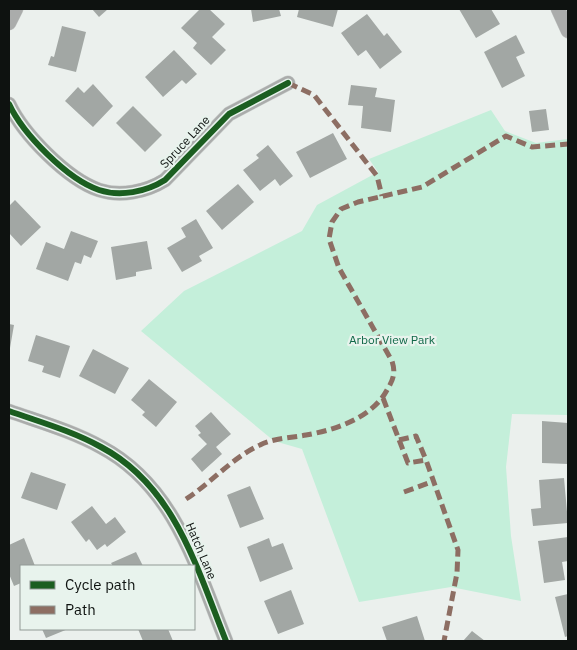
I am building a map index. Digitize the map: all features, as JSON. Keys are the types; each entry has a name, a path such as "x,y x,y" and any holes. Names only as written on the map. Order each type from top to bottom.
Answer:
{"street":[{"path":"9,23 16,9"},
{"path":"558,9 568,31"},
{"name":"Spruce Lane","path":"9,104 15,118 28,136 77,179 99,190 130,193 156,186 165,180 229,114 288,83"},
{"name":"Hatch Lane","path":"9,411 73,433 97,445 115,456 148,484 181,530 226,641"}],"green space":[{"name":"Arbor View Park","path":"491,110 505,131 536,143 568,139 568,415 512,414 506,467 511,536 521,601 451,587 359,602 302,449 274,441 141,331 184,291 302,231 317,205 378,172 369,159"}],"building":[{"path":"92,9 108,9 99,17"},
{"path":"200,9 209,9 225,24 212,37 226,50 211,65 193,48 197,43 181,28"},
{"path":"251,9 279,9 281,16 253,22"},
{"path":"299,9 338,9 333,27 297,17"},
{"path":"459,9 491,9 500,24 476,38"},
{"path":"367,14 384,36 387,33 402,52 380,69 366,50 358,56 341,33"},
{"path":"62,26 86,32 76,72 48,65 51,56 54,57"},
{"path":"516,35 525,53 516,57 525,76 502,88 484,52"},
{"path":"174,50 197,74 186,84 182,80 163,97 145,77"},
{"path":"93,84 113,106 93,127 65,101 78,87 84,93"},
{"path":"351,85 377,88 375,97 395,100 391,132 361,128 363,106 348,105"},
{"path":"133,106 162,135 145,152 116,123"},
{"path":"546,109 549,130 532,132 529,111"},
{"path":"333,133 347,159 310,178 296,152"},
{"path":"268,145 293,176 280,186 275,179 260,191 243,170 259,158 256,155"},
{"path":"238,184 254,202 222,230 206,211"},
{"path":"15,200 41,227 21,246 9,233 9,206"},
{"path":"196,219 213,248 199,256 202,261 182,272 167,248 186,237 181,228"},
{"path":"71,231 98,241 91,258 84,255 81,264 75,262 68,281 36,269 46,242 64,249"},
{"path":"147,241 152,269 136,272 136,276 116,280 111,247"},
{"path":"9,324 14,325 10,348 9,348"},
{"path":"36,335 70,346 60,378 42,372 44,366 28,361"},
{"path":"93,349 129,368 115,394 79,376"},
{"path":"149,379 177,402 156,427 142,415 145,412 131,400"},
{"path":"211,412 231,434 216,447 222,454 202,472 191,459 207,444 198,435 201,433 195,426"},
{"path":"542,421 568,423 568,464 542,463"},
{"path":"31,472 66,484 57,510 21,498"},
{"path":"564,478 568,523 533,526 531,509 541,508 539,480"},
{"path":"250,486 264,519 240,528 227,495"},
{"path":"92,506 106,524 115,517 126,532 107,547 105,544 97,550 89,539 86,542 71,522"},
{"path":"568,537 568,561 562,562 565,580 544,583 538,541"},
{"path":"24,538 35,565 20,565 20,583 14,586 9,574 9,545"},
{"path":"269,538 272,547 283,543 293,569 260,582 247,547"},
{"path":"136,552 142,565 112,565 111,563"},
{"path":"291,590 304,624 278,634 264,601"},
{"path":"568,594 568,636 565,637 555,597"},
{"path":"417,616 425,641 387,641 382,627"},
{"path":"42,630 66,630 46,638"},
{"path":"138,630 168,630 173,641 143,641"},
{"path":"472,631 485,641 463,641"}],"marked path":[{"path":"288,83 314,95 377,176 382,196"},
{"path":"186,499 231,463 260,445 329,430 352,421 372,408 389,386 394,373 392,361 339,268 329,239 332,222 341,209 358,202 422,187 506,136 532,147 568,144"},
{"path":"383,398 408,463 426,460 458,550 457,573 444,641"},
{"path":"399,440 416,436 426,460"},
{"path":"404,492 434,481"}],"cycle path":[{"path":"9,104 24,129 60,166 73,176 99,190 124,193 150,188 165,180 229,114 288,83"},
{"path":"9,411 90,441 126,464 148,484 165,507 193,558 226,641"}]}
